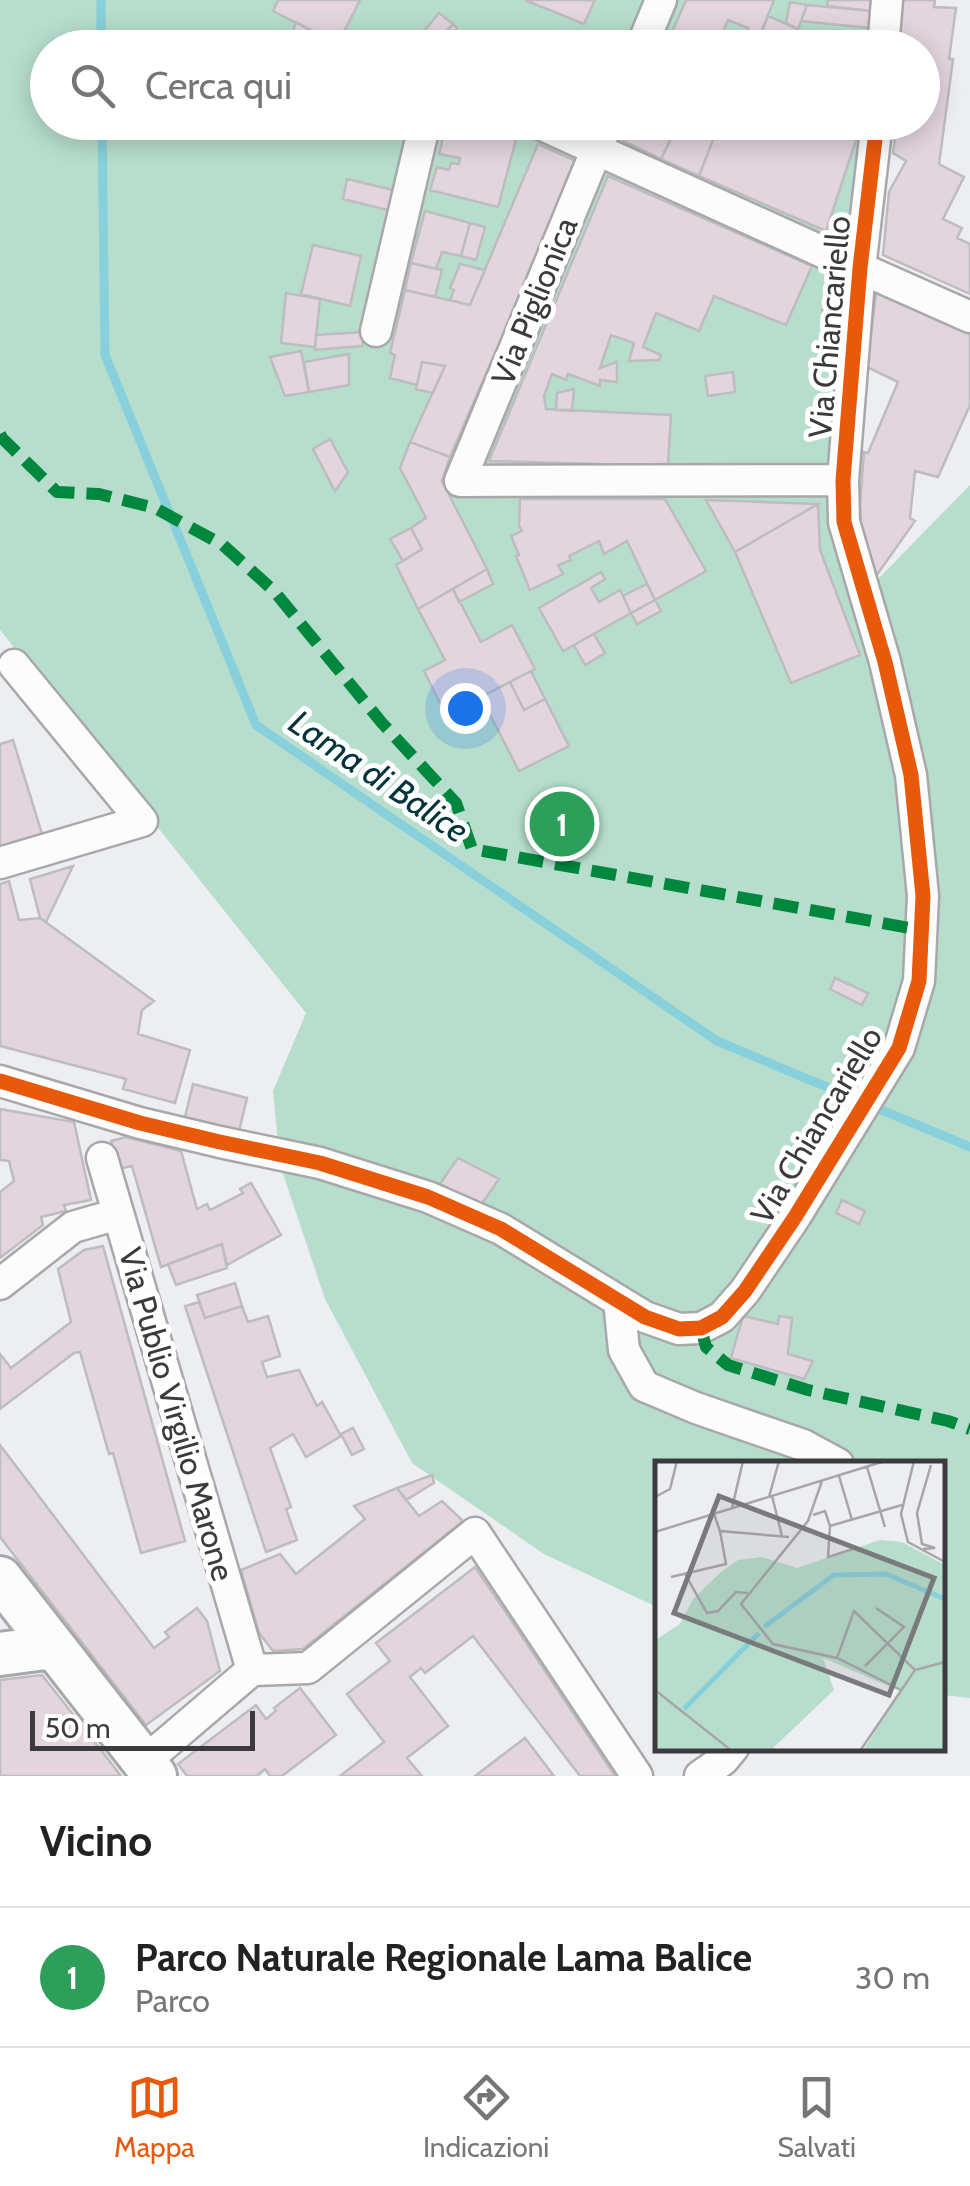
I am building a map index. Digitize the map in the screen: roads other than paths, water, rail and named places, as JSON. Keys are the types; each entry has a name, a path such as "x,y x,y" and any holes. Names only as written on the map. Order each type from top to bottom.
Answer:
{"street":[{"path":"648,30 661,0"},
{"path":"884,30 887,0"},
{"path":"376,331 421,140"},
{"name":"Via Piglionica","path":"600,140 460,481 843,480"},
{"path":"610,140 828,254"},
{"name":"Via Chiancariello","path":"0,1082 140,1122 320,1163 428,1197 501,1229 645,1317 679,1329 701,1328 722,1317 755,1276 899,1048 919,982 923,896 912,776 885,662 844,522 843,480 860,268 875,140"},
{"path":"860,268 970,317"},
{"path":"0,862 142,821 14,665"},
{"name":"Via Publio Virgilio Marone","path":"102,1158 252,1670"},
{"path":"0,1284 73,1227 118,1214"},
{"path":"620,1301 624,1350 644,1386 802,1444 833,1461"},
{"path":"0,1578 150,1769 252,1670 308,1668 475,1533 637,1776"},
{"path":"0,1654 54,1646"},
{"path":"700,1776 731,1751"}],"waterway":[{"name":"Lama di Balice","path":"101,0 101,30"},
{"name":"Lama di Balice","path":"102,140 105,355 256,725 717,1041 970,1147"}],"place":[{"name":"Parco Naturale Regionale Lama Balice","path":"562,824"}]}
